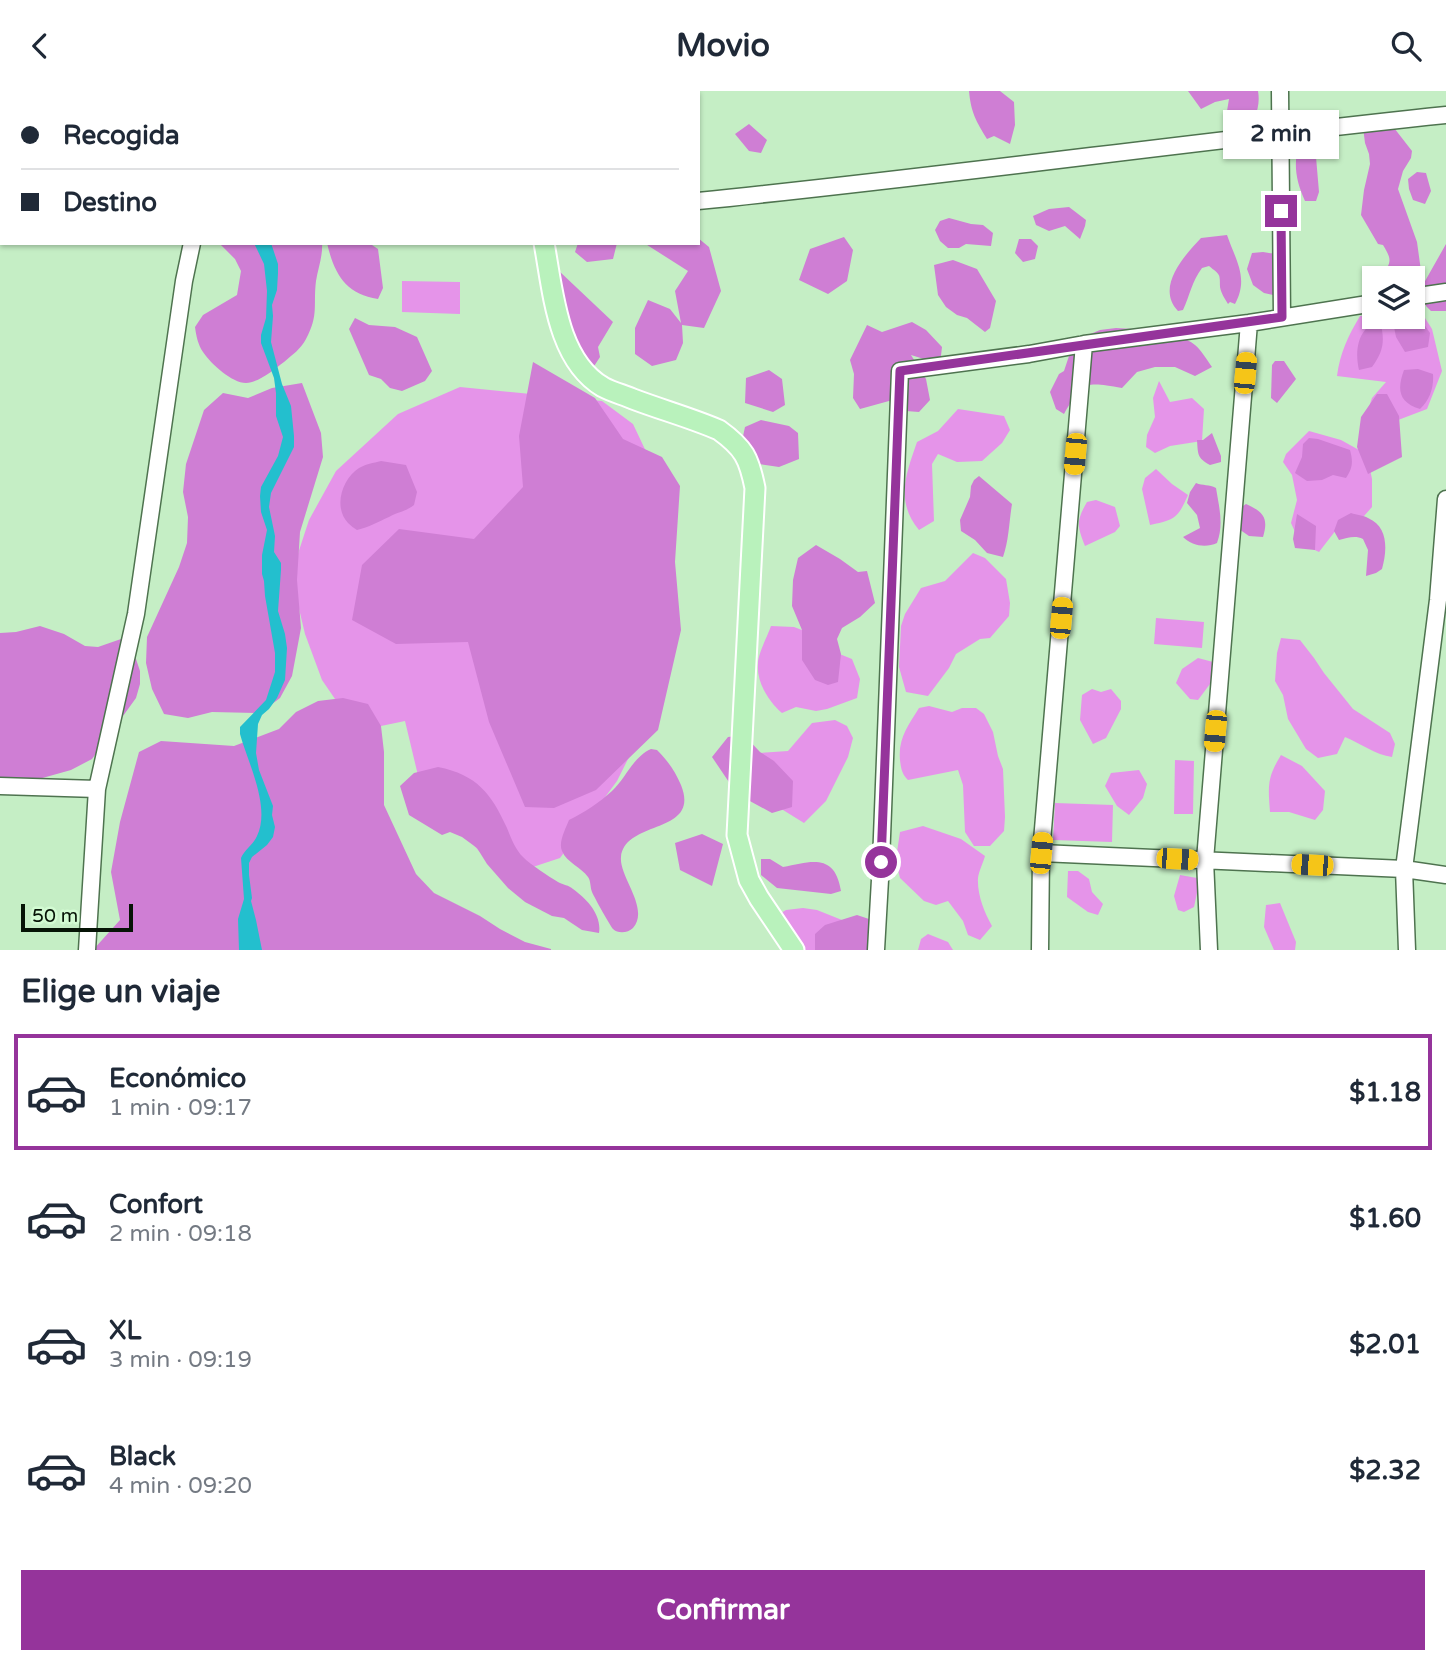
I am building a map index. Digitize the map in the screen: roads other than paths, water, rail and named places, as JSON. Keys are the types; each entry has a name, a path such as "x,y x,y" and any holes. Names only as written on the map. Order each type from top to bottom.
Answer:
{"main road":[{"path":"544,245 565,336 577,364 588,376 604,388 719,430 744,453 751,469 755,488 737,835 749,880 794,950"}],"street":[{"path":"1280,91 1282,317"},
{"path":"700,201 1446,115"},
{"path":"87,950 97,789 136,614 184,281 192,245"},
{"path":"1425,295 1446,292"},
{"path":"876,950 900,371 1362,305"},
{"path":"1209,950 1205,860 1249,323"},
{"path":"1040,950 1041,853 1084,344"},
{"path":"1407,950 1404,869 1438,600 1446,499"},
{"path":"0,786 97,789"},
{"path":"1041,853 1404,869 1446,875"}],"water":[{"path":"255,245 272,245 278,264 277,290 272,305 271,342 291,406 294,436 294,447 271,493 269,507 275,536 274,552 281,563 278,611 287,648 285,680 277,698 258,724 256,753 259,770 273,806 275,827 273,837 249,863 251,901 262,950 239,950 238,919 244,899 241,858 257,836 261,824 257,785 240,727 266,700 275,672 275,653 262,574 262,555 267,530 261,512 260,496 261,487 278,456 283,437 276,416 274,378 261,343 266,318 264,264"}]}
